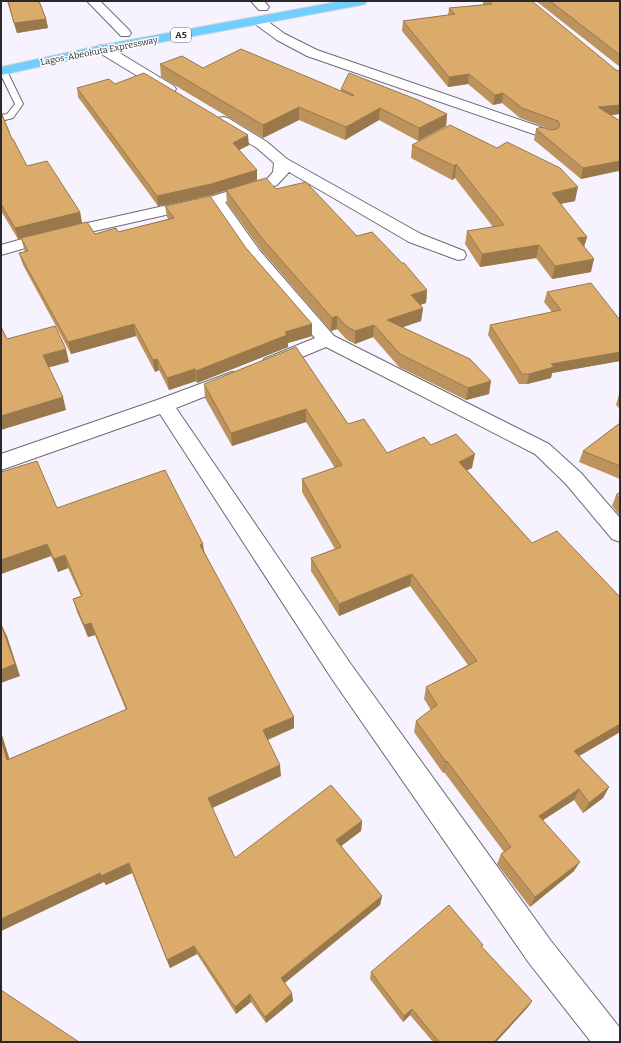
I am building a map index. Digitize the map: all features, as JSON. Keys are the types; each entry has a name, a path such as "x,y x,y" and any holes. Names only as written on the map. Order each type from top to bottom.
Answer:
{"highway":[{"name":"Lagos-Abeokuta Expressway","path":"2,71 104,49 361,1"},
{"path":"256,6 278,4"},
{"name":"Lagos-Abeokuta Expressway","path":"48,48 217,15"}],"street":[{"path":"93,1 126,33"},
{"path":"258,21 280,37 312,53 550,135"},
{"path":"104,49 183,97"},
{"path":"209,113 262,145 282,162 415,238 458,255"},
{"path":"1,250 47,238 216,200 272,182 281,173 282,162"},
{"path":"216,200 254,255 327,340 542,449 563,466 620,533"},
{"path":"1,462 164,405 327,340"},
{"path":"164,405 341,671 540,952 611,1042"}],"lane":[{"path":"1,118 10,116 19,104 2,71"}],"building":[{"path":"8,1 39,1 46,19 14,23"},
{"path":"489,1 532,1 616,70 620,71 620,105 598,107 620,121 620,161 583,168 536,129 541,127 552,130 557,129 560,126 558,121 522,108 503,93 495,95 469,74 449,77 403,21 455,14 449,8 492,4"},
{"path":"550,1 620,1 620,55"},
{"path":"241,49 353,96 354,95 341,89 349,73 418,100 447,114 419,128 380,108 346,127 299,107 263,125 160,64 182,56 203,68"},
{"path":"144,73 248,135 233,143 257,170 211,184 157,196 77,88 109,79 115,84"},
{"path":"1,112 12,139 27,166 47,161 80,212 15,228 1,204"},
{"path":"450,125 497,148 507,142 560,168 578,187 552,193 587,237 577,238 594,259 555,266 539,245 482,254 467,231 504,225 456,164 454,166 412,145"},
{"path":"266,178 276,189 306,182 357,236 372,232 402,263 404,263 427,290 411,295 423,308 387,320 470,359 491,381 468,388 400,354 374,325 355,331 346,326 337,316 332,318 261,237 226,190"},
{"path":"210,196 246,248 312,324 285,332 287,335 196,371 195,369 167,378 157,359 153,360 134,324 68,342 19,253 28,251 21,238 87,222 95,234 116,228 118,232 174,218 165,206"},
{"path":"591,283 620,320 620,352 551,364 554,367 529,374 522,374 490,325 561,310 547,292"},
{"path":"55,326 66,349 43,355 63,397 1,416 1,327 7,339"},
{"path":"296,347 348,424 364,419 387,453 424,437 431,445 456,434 475,454 459,462 532,543 557,531 620,597 620,724 574,751 609,787 589,803 579,789 539,816 580,862 535,897 501,854 511,847 416,721 437,705 426,687 477,661 412,574 339,604 311,558 341,547 302,479 342,465 306,409 231,433 204,384"},
{"path":"620,423 620,466 583,451"},
{"path":"37,461 57,508 165,470 203,544 200,545 294,717 263,730 280,765 208,798 235,858 331,785 362,821 336,840 382,896 281,978 292,993 265,1017 250,994 235,1007 194,946 167,960 129,863 101,876 100,873 1,919 1,740 7,760 127,709 91,623 84,625 73,599 82,596 65,555 54,559 47,544 1,560 1,472"},
{"path":"620,492 620,500 616,495"},
{"path":"1,624 15,664 1,670"},
{"path":"449,905 483,945 481,946 532,1001 494,1042 439,1042 412,1009 404,1016 371,972"},
{"path":"1,990 79,1042 1,1042"}]}
